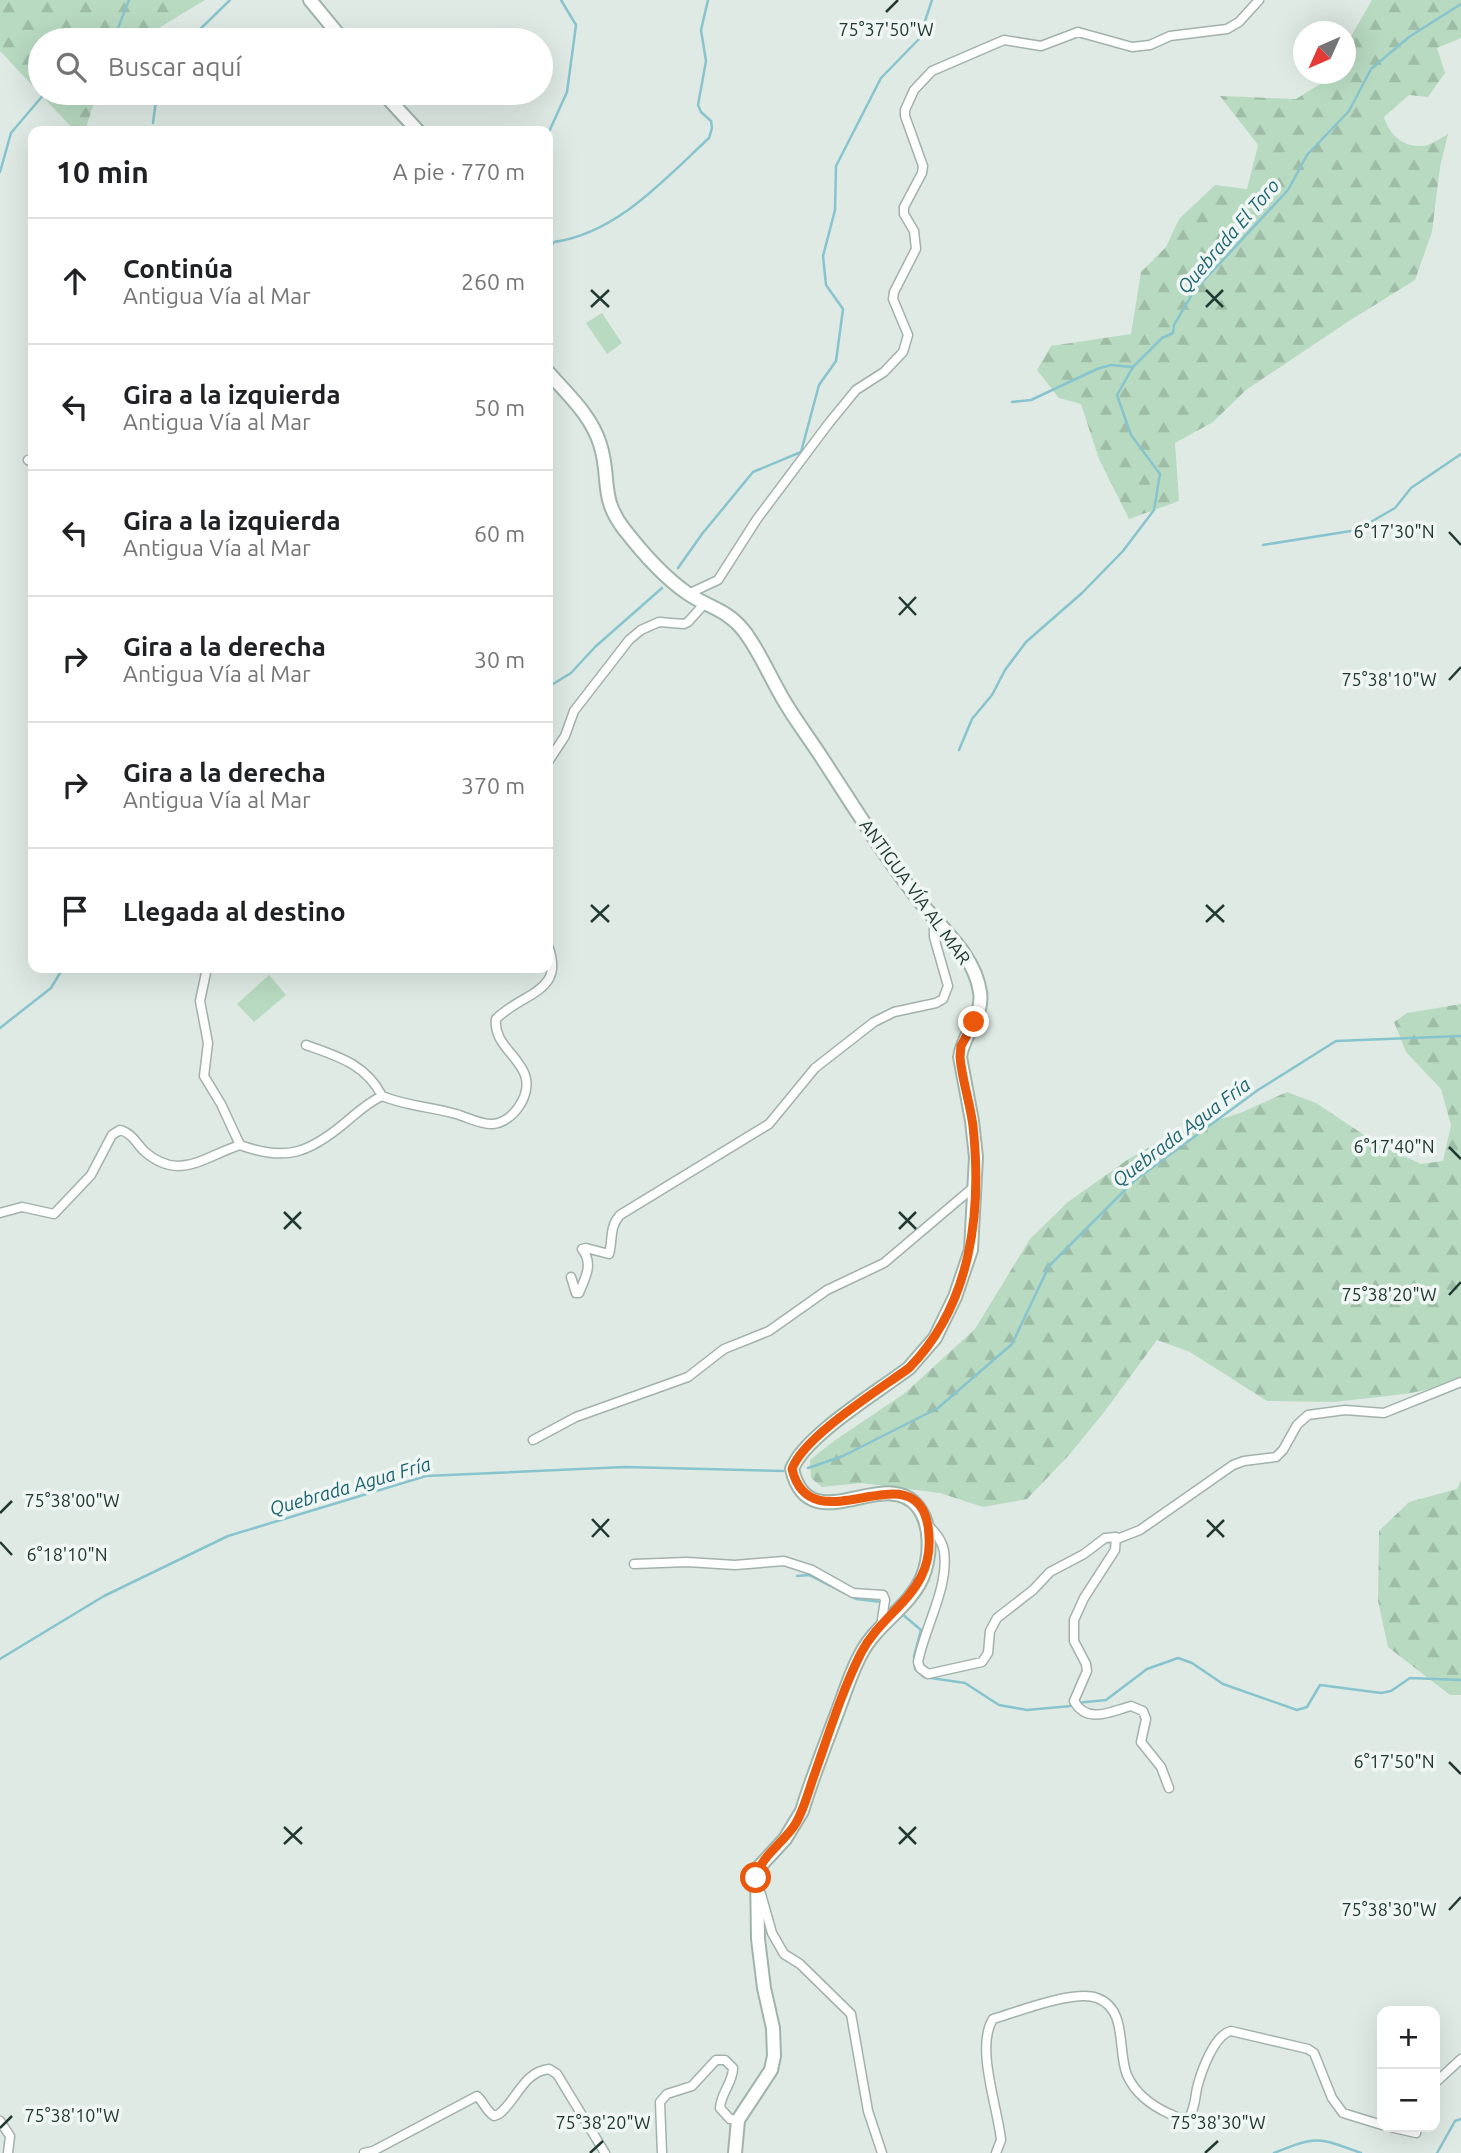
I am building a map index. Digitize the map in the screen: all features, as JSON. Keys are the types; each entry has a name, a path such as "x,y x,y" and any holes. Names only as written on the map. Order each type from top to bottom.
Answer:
{"main road":[{"path":"310,0 333,28"},
{"path":"394,105 413,126"},
{"name":"ANTIGUA VÍA AL MAR","path":"553,378 590,419 601,445 606,491 611,508 623,528 688,594 719,608 744,631 786,705 880,848 902,879 948,931 967,959 981,993 980,1008 961,1046 960,1057 976,1157 971,1250 955,1297 935,1338 909,1368 815,1439 796,1459 792,1469 802,1492 812,1499 838,1503 876,1495 897,1494 916,1503 927,1524"},
{"path":"735,2153 738,2120 771,2070 774,2056 773,2028 764,1988 758,1940 756,1878 760,1866 785,1839 802,1811 841,1701 862,1652 922,1578 926,1562 927,1524"}],"street":[{"path":"688,594 718,580 757,519 828,423 856,390 884,372 903,352 908,335 894,307 893,299 916,249 914,231 904,214 904,207 923,166 905,110 922,80 944,66 1004,40 1041,46 1078,32 1132,47 1150,45 1170,36 1227,29 1239,22 1259,0"},
{"path":"553,754 565,736 573,711 629,640 641,630 659,622 688,622 706,601"},
{"path":"571,1277 576,1293 579,1293 589,1261 582,1249 609,1254 614,1222 620,1215 769,1124 815,1068 874,1022 894,1012 943,999 948,986 934,937 937,920"},
{"path":"206,973 200,1001 208,1043 204,1076 221,1104 240,1145 259,1153 280,1155 296,1154 334,1132 367,1103 382,1097 491,1124 505,1120 512,1115 525,1094 526,1082 520,1065 500,1040 496,1019 549,982 552,973"},
{"path":"306,1045 350,1061 378,1088 382,1097"},
{"path":"0,1213 23,1207 54,1214 91,1175 112,1135 120,1130 129,1133 156,1160 172,1167 184,1167 240,1145"},
{"path":"533,1440 576,1417 688,1377 724,1349 769,1331 827,1290 884,1263 975,1186"},
{"path":"1117,1539 1140,1530 1233,1465 1276,1457 1297,1425 1308,1415 1345,1410 1384,1413 1461,1382"},
{"path":"927,1524 937,1534 944,1549 940,1591 918,1662 920,1668 928,1674 982,1662 988,1653 990,1630 997,1618 1033,1590 1050,1572 1084,1554 1105,1538 1113,1536 1117,1539"},
{"path":"1117,1539 1115,1550 1084,1598 1074,1620 1074,1641 1087,1671 1074,1701 1078,1708 1092,1715 1131,1706 1143,1711 1146,1719 1142,1742 1161,1768 1169,1788"},
{"path":"634,1564 666,1562 735,1565 784,1561 812,1570 853,1593 883,1595 886,1600 881,1626"},
{"path":"756,1878 778,1946 851,2014 868,2111 882,2153"},
{"path":"996,2153 1001,2140 986,2054 990,2024 993,2019 1035,2006 1086,1995 1103,2000 1113,2010 1124,2066 1131,2083 1147,2101 1170,2114 1181,2118 1190,2116 1198,2084 1215,2043 1221,2035 1231,2031 1308,2049 1314,2053 1332,2098 1343,2113 1377,2123"},
{"path":"1440,2078 1461,2059"},
{"path":"663,2153 660,2102 667,2094 692,2086 716,2060 725,2060 733,2067 733,2077 724,2090 720,2108 730,2119 738,2120"},
{"path":"364,2153 373,2151 477,2096 482,2100 485,2110 494,2116 499,2114 529,2079 539,2071 550,2069 557,2074 606,2153"},
{"path":"0,2121 11,2140 8,2153"}],"green space":[{"path":"0,0 205,0 159,28 28,28 28,81 0,51"},
{"path":"1372,0 1461,0 1461,38 1437,48 1445,73 1428,97 1409,95 1384,117 1397,138 1415,146 1425,146 1448,134 1440,167 1432,232 1415,280 1246,390 1213,422 1175,443 1179,501 1129,519 1099,459 1081,404 1059,398 1037,370 1051,346 1131,334 1141,272 1166,247 1179,219 1215,185 1247,189 1258,145 1220,96 1296,99 1320,84 1356,84 1356,28"},
{"path":"51,105 93,105 87,126 70,126"},
{"path":"602,313 622,343 607,354 586,323"},
{"path":"269,975 286,995 254,1022 237,1004"},
{"path":"1461,1004 1461,1384 1334,1402 1267,1401 1190,1352 1157,1340 1070,1454 1027,1499 983,1507 940,1493 861,1483 822,1487 811,1478 810,1460 905,1393 975,1329 1030,1239 1068,1202 1127,1160 1173,1134 1240,1113 1287,1092 1316,1103 1379,1145 1421,1164 1443,1161 1451,1125 1441,1089 1406,1052 1394,1022 1407,1013"},
{"path":"1461,1480 1461,1695 1450,1695 1388,1647 1378,1601 1379,1531 1409,1502 1457,1489"}],"waterway":[{"path":"118,28 129,0"},
{"path":"201,28 230,0"},
{"path":"552,126 567,92 576,25 561,0"},
{"path":"553,243 577,237 619,216 657,187 709,138 711,121 698,105 706,61 701,30 708,0"},
{"path":"678,568 753,472 801,452 819,385 836,361 843,309 826,285 823,256 835,210 836,166 881,78 919,39 932,0"},
{"name":"Quebrada El Toro","path":"1012,402 1031,400 1097,369 1111,365 1133,367 1162,338 1173,333 1174,325 1194,291 1288,190 1307,155 1349,111 1371,69 1409,37 1461,4"},
{"path":"0,172 11,133 35,105"},
{"path":"153,123 155,105"},
{"path":"959,750 972,719 992,695 1005,670 1026,642 1082,593 1123,551 1154,510 1160,474 1131,435 1117,395 1133,367"},
{"path":"1263,545 1357,530 1395,508 1411,488 1461,454"},
{"path":"553,684 571,673 595,647 662,588"},
{"path":"0,1028 51,988 60,973"},
{"name":"Quebrada Agua Fría","path":"808,1468 843,1456 938,1408 1012,1344 1049,1266 1134,1181 1258,1090 1336,1041 1461,1036"},
{"name":"Quebrada Agua Fría","path":"0,1659 104,1596 228,1536 426,1476 625,1467 783,1471"},
{"path":"797,1576 809,1575 856,1599 882,1602"},
{"path":"902,1614 921,1630 914,1656 915,1669 924,1677 965,1683 999,1705 1027,1710 1071,1706"},
{"path":"1076,1703 1106,1700 1147,1669 1178,1658 1192,1663 1223,1684 1297,1710 1307,1707 1320,1685 1381,1693 1391,1691 1410,1678 1461,1680"},
{"path":"1437,2153 1455,2121 1461,2119"},
{"path":"1274,2153 1309,2141 1326,2141 1361,2153"}],"route":[{"path":"756,1878 760,1866 785,1839 802,1811 841,1701 862,1652 922,1578 926,1562 927,1524 916,1503 888,1493 838,1503 820,1502 802,1492 792,1469 796,1459 815,1439 909,1368 935,1338 955,1297 971,1250 976,1157 960,1057 961,1046 974,1022"}]}
